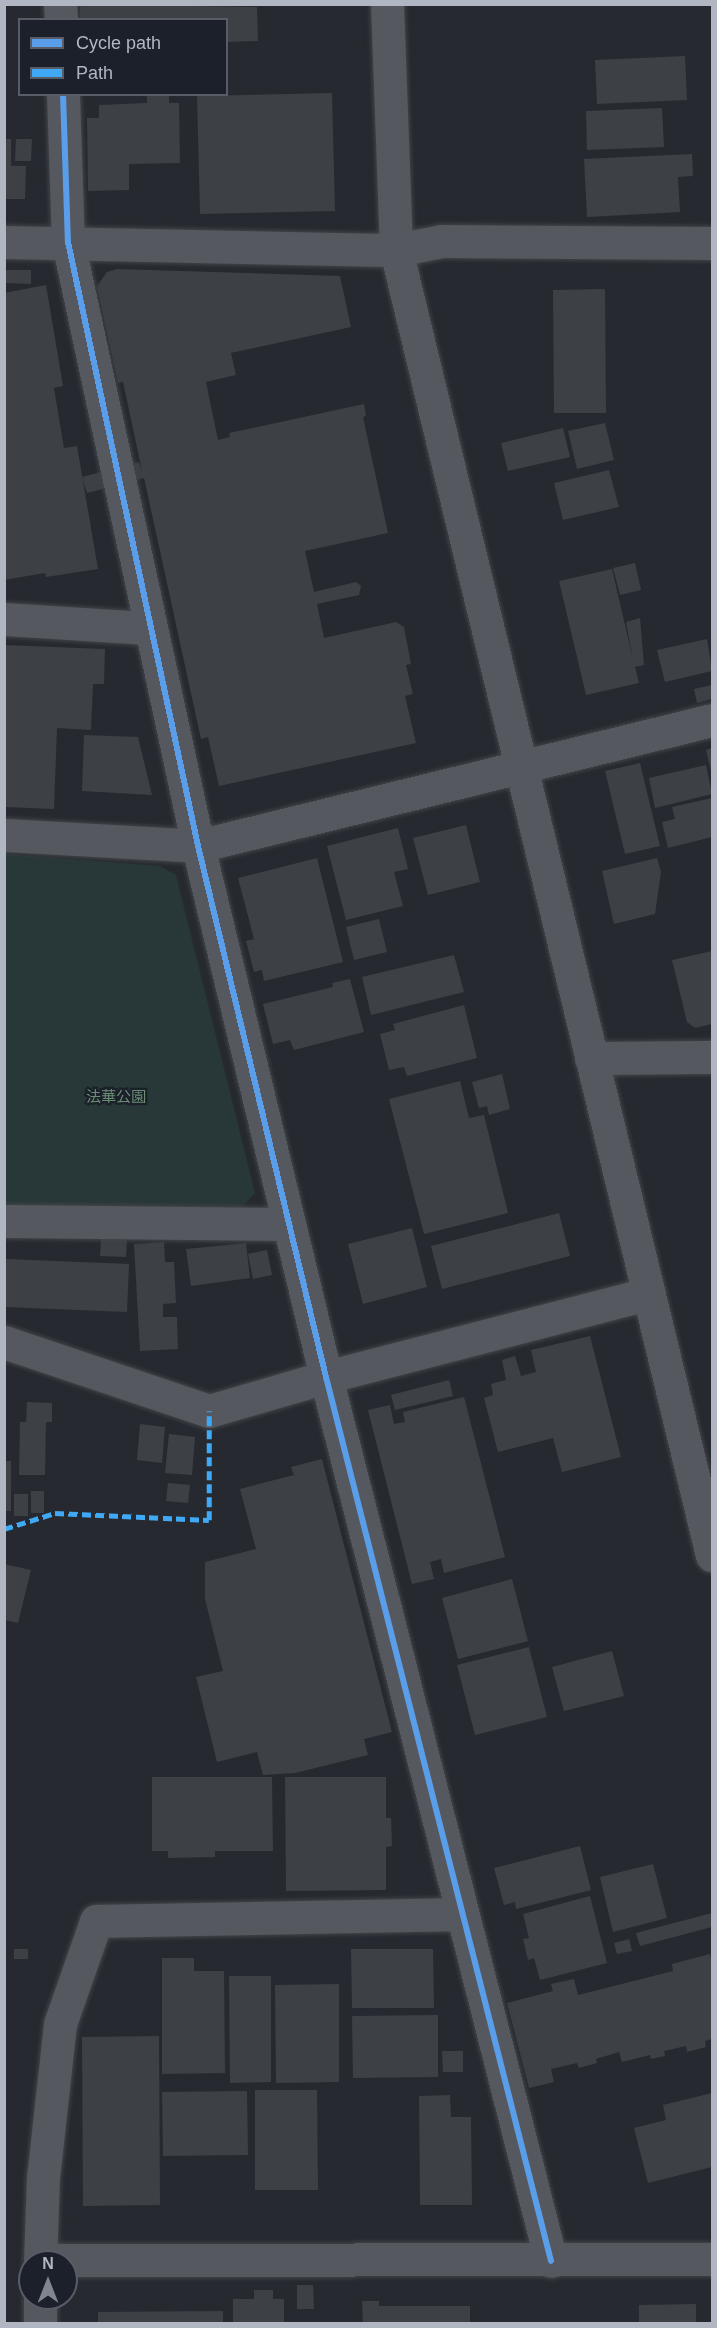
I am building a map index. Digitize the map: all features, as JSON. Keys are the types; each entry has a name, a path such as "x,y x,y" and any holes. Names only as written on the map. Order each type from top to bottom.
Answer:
{"street":[{"path":"387,4 396,250 712,1555"},
{"path":"63,96 69,242 149,628 198,846 326,1377 551,2261"},
{"path":"4,242 396,250 442,240 712,243"},
{"path":"4,619 149,628"},
{"path":"4,835 198,846 712,720"},
{"path":"591,1058 712,1057"},
{"path":"4,1221 289,1224"},
{"path":"4,1342 209,1411 326,1377 648,1294"},
{"path":"40,2250 43,2178 60,2024 96,1921 461,1914"},
{"path":"78,2261 712,2259"}],"green space":[{"name":"法華公園","path":"5,854 160,866 176,875 255,1193 238,1212 5,1205"}],"building":[{"path":"80,4 257,7 258,41 228,42 228,18 80,18"},
{"path":"685,56 687,100 597,104 595,60"},
{"path":"332,93 335,211 200,214 197,96"},
{"path":"147,96 169,96 169,103 179,103 180,163 129,164 129,190 88,191 87,118 99,118 99,105 147,103"},
{"path":"662,108 664,147 587,150 586,111"},
{"path":"4,139 11,139 11,166 26,166 25,199 4,199"},
{"path":"16,139 32,139 31,161 15,161"},
{"path":"692,154 693,176 678,177 680,212 587,217 584,159"},
{"path":"117,269 340,276 351,327 231,353 236,375 206,382 218,440 230,437 229,433 364,404 366,416 363,417 388,533 305,551 314,592 356,582 361,586 359,595 317,604 324,638 396,622 404,627 411,664 406,665 413,694 405,696 416,743 219,786 208,737 201,739 144,478 87,493 82,477 139,462 142,471 123,382 118,383 97,286 107,272"},
{"path":"4,270 31,270 31,284 4,283"},
{"path":"46,285 63,386 54,388 64,448 77,446 98,569 46,577 45,573 4,580 4,293"},
{"path":"605,289 606,413 554,413 553,290"},
{"path":"605,423 614,460 577,469 568,431"},
{"path":"563,428 570,457 508,471 501,443"},
{"path":"609,470 619,507 563,520 554,483"},
{"path":"635,563 641,590 620,595 613,568"},
{"path":"612,569 633,659 626,622 640,618 644,665 635,667 639,683 586,695 559,581"},
{"path":"707,639 712,671 665,682 657,650"},
{"path":"5,645 105,649 104,684 93,684 91,730 57,728 54,809 5,807"},
{"path":"712,685 712,699 697,703 694,689"},
{"path":"84,735 138,737 152,795 82,791"},
{"path":"712,748 712,775 706,750"},
{"path":"640,763 660,846 625,854 605,771"},
{"path":"706,765 712,794 655,808 649,778"},
{"path":"712,798 712,837 668,848 662,822 675,819 672,807"},
{"path":"466,825 480,882 428,895 413,838"},
{"path":"398,828 408,869 394,872 403,906 346,920 327,846"},
{"path":"317,858 343,962 264,981 262,970 254,972 246,941 254,939 238,878"},
{"path":"657,858 661,872 655,914 614,924 602,871"},
{"path":"379,919 387,952 354,960 346,927"},
{"path":"712,951 712,1024 695,1028 687,1022 672,960"},
{"path":"454,955 464,992 371,1015 362,977"},
{"path":"350,979 364,1032 294,1050 290,1040 273,1044 263,1004 333,987 332,983"},
{"path":"464,1005 477,1058 407,1076 404,1067 389,1070 380,1034 395,1030 393,1024"},
{"path":"502,1074 510,1109 489,1115 487,1106 479,1108 472,1082"},
{"path":"460,1081 469,1118 484,1115 508,1213 424,1234 389,1099"},
{"path":"559,1213 570,1256 442,1289 431,1246"},
{"path":"412,1228 427,1287 363,1304 348,1244"},
{"path":"101,1239 127,1240 126,1257 100,1256"},
{"path":"164,1242 165,1262 174,1262 176,1303 163,1304 163,1317 177,1317 178,1349 140,1351 134,1244"},
{"path":"246,1243 250,1278 191,1286 186,1249"},
{"path":"267,1250 272,1275 253,1279 248,1254"},
{"path":"6,1259 129,1264 127,1312 4,1307"},
{"path":"590,1336 621,1457 562,1472 553,1438 498,1452 484,1398 493,1395 491,1384 506,1380 502,1360 515,1356 521,1376 536,1372 531,1350"},
{"path":"449,1380 453,1396 395,1410 391,1395"},
{"path":"464,1397 505,1557 444,1573 441,1559 430,1562 434,1579 412,1584 368,1410 390,1405 394,1424 405,1422 403,1412"},
{"path":"27,1402 52,1403 52,1422 46,1422 45,1475 19,1475 20,1422 26,1422"},
{"path":"140,1424 165,1427 162,1463 137,1460"},
{"path":"169,1434 195,1437 192,1475 165,1473"},
{"path":"322,1459 392,1732 364,1739 368,1755 295,1773 263,1775 257,1752 217,1762 196,1677 223,1671 205,1599 205,1562 256,1549 240,1489 294,1475 291,1467"},
{"path":"4,1461 11,1461 11,1511 4,1511"},
{"path":"168,1483 190,1485 188,1503 166,1501"},
{"path":"31,1491 44,1491 44,1513 31,1513"},
{"path":"14,1494 28,1494 28,1516 14,1516"},
{"path":"4,1564 31,1570 18,1623 4,1620"},
{"path":"512,1579 528,1641 458,1659 442,1598"},
{"path":"529,1647 547,1717 475,1735 457,1665"},
{"path":"612,1651 624,1696 564,1711 552,1667"},
{"path":"152,1777 272,1777 273,1851 215,1851 215,1857 168,1858 168,1851 152,1851"},
{"path":"285,1777 386,1777 386,1818 391,1818 392,1846 386,1847 386,1890 286,1891"},
{"path":"580,1846 591,1890 516,1909 515,1902 504,1905 494,1868"},
{"path":"653,1864 667,1918 613,1932 600,1877"},
{"path":"590,1896 607,1963 540,1980 534,1958 528,1960 523,1939 529,1938 523,1914"},
{"path":"712,1913 712,1927 640,1946 636,1933"},
{"path":"629,1939 632,1951 617,1954 614,1943"},
{"path":"14,1949 28,1949 28,1959 14,1959"},
{"path":"351,1949 433,1949 434,2008 352,2008"},
{"path":"710,1954 712,2039 705,2041 706,2047 687,2052 686,2046 664,2051 665,2056 651,2059 650,2055 622,2062 619,2052 596,2059 597,2063 579,2068 577,2063 551,2069 554,2082 529,2088 507,2003 553,1991 551,1984 574,1979 578,1995 673,1971 672,1964"},
{"path":"162,1958 194,1958 194,1971 224,1971 225,2073 162,2074"},
{"path":"229,1976 271,1976 271,2082 230,2083"},
{"path":"339,1984 339,2082 276,2083 275,1985"},
{"path":"438,2015 438,2077 353,2078 352,2016"},
{"path":"159,2036 160,2205 83,2206 82,2037"},
{"path":"442,2051 463,2051 463,2072 443,2072"},
{"path":"255,2090 317,2090 318,2190 255,2190"},
{"path":"247,2091 248,2155 163,2156 162,2092"},
{"path":"712,2093 712,2167 648,2183 634,2128 666,2120 663,2105"},
{"path":"450,2095 451,2117 471,2117 472,2205 420,2205 419,2096"},
{"path":"297,2285 313,2285 314,2309 297,2309"},
{"path":"254,2290 273,2290 273,2299 284,2299 284,2324 233,2324 233,2299 254,2299"},
{"path":"362,2301 379,2301 379,2306 470,2306 470,2324 363,2324"},
{"path":"696,2304 696,2324 639,2324 639,2305"},
{"path":"223,2311 223,2324 98,2324 98,2312"}],"marked path":[{"path":"4,1529 55,1513 209,1520 209,1411"}],"cycle path":[{"path":"63,96 68,242 198,846 326,1377 551,2261"}]}
